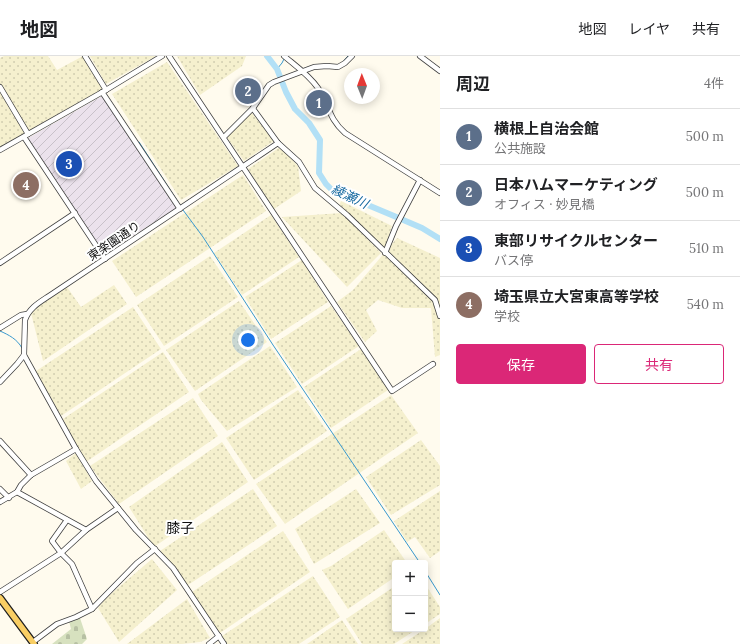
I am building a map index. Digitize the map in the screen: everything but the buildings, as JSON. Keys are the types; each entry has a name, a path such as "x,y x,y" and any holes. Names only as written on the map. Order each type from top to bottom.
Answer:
{"main road":[{"path":"0,598 33,643"}],"street":[{"path":"85,56 104,91 180,209"},
{"path":"0,150 162,56"},
{"path":"169,56 392,391 433,364"},
{"path":"284,56 302,71 318,89 331,118 345,133 440,192"},
{"path":"224,137 253,108 269,85 288,76 320,66 338,67 345,64 352,56"},
{"path":"420,56 440,71"},
{"path":"0,87 26,135 106,259"},
{"path":"253,108 278,143 299,162 315,188 347,215 435,300 440,316"},
{"name":"東楽園通り","path":"0,328 21,315 27,314 43,299 106,259 278,143"},
{"path":"385,253 396,226 420,180"},
{"path":"0,263 75,213"},
{"path":"27,314 24,355 76,449 96,481 118,508 173,568 224,644"},
{"path":"0,382 24,355"},
{"path":"0,441 32,475"},
{"path":"0,502 17,492 21,485 32,475 76,449"},
{"path":"0,489 9,498"},
{"path":"17,492 86,530"},
{"path":"0,592 61,553 86,530 118,508"},
{"path":"67,520 52,541 72,564 92,609"},
{"path":"33,643 57,624 92,609 136,563 155,549"},
{"path":"208,644 219,636"}],"shaded area":[{"path":"4,56 48,56 57,70 83,56 102,87 101,90 30,130 27,130 0,84 0,58"},
{"path":"90,56 156,56 106,84"},
{"path":"177,56 246,56 242,66 200,95"},
{"path":"167,62 238,166 181,200 112,94"},
{"path":"0,91 25,133 0,147"},
{"path":"102,96 176,208 105,254 28,138"},
{"path":"251,112 274,141 244,161 226,136"},
{"path":"280,147 298,166 301,191 274,209 248,169"},
{"path":"243,175 266,211 136,297 112,261"},
{"path":"341,201 392,226 385,248 339,206"},
{"path":"342,213 381,253 347,287 282,217"},
{"path":"271,215 299,257 242,295 214,253"},
{"path":"397,238 440,258 440,355 435,357 431,308 402,308 378,300 366,310 377,331 365,342 337,302 353,290"},
{"path":"210,256 238,297 164,346 137,305"},
{"path":"302,260 328,302 271,339 245,297"},
{"path":"114,285 127,304 43,361 31,313 34,309 67,287 81,307"},
{"path":"239,301 267,342 195,391 166,350"},
{"path":"331,306 359,346 302,384 275,343"},
{"path":"133,307 161,349 61,416 36,371"},
{"path":"270,346 297,387 227,431 201,400 198,394"},
{"path":"361,349 388,390 331,428 304,387"},
{"path":"163,352 189,392 86,462 63,419"},
{"path":"298,390 327,431 254,480 226,438"},
{"path":"391,395 418,433 285,524 256,484"},
{"path":"193,398 218,436 119,504 90,466"},
{"path":"421,440 440,466 440,485 391,515 366,477"},
{"path":"222,442 248,482 154,547 129,507"},
{"path":"76,453 92,481 81,489 66,461"},
{"path":"253,489 277,526 188,585 160,551"},
{"path":"356,489 380,523 314,564 295,529"},
{"path":"440,491 440,551 430,558 415,537 407,542 394,521"},
{"path":"384,530 405,560 392,560 392,579 348,609 322,570 331,566"},
{"path":"283,531 310,572 220,633 192,592"},
{"path":"152,559 177,590 119,642 98,608 105,599"},
{"path":"313,576 340,617 299,644 227,644 222,636"},
{"path":"392,588 392,632 412,632 394,644 362,644 346,619"},
{"path":"428,589 440,607 440,614 428,622"},
{"path":"187,599 210,638 200,642 182,644 127,644"},
{"path":"440,618 440,644 402,644 420,632 428,632 428,627"},
{"path":"342,620 358,644 307,644"}],"green space":[{"path":"80,618 87,639 82,644 52,644 71,629 69,621"}],"waterway":[{"name":"綾瀬川","path":"267,56 277,69 286,92 295,109 309,123 320,140 319,173 326,184 332,190 422,228 440,239"},
{"path":"343,62 348,56"},
{"path":"277,69 284,59"},
{"path":"139,142 180,205"},
{"path":"183,210 203,237 273,345 418,560"},
{"path":"0,331 10,336 22,348"},
{"path":"428,576 440,595"}],"place":[{"name":"日本ハムマーケティング","path":"248,91"},
{"name":"横根上自治会館","path":"319,103"},
{"name":"東部リサイクルセンター","path":"69,164"},
{"name":"埼玉県立大宮東高等学校","path":"26,185"}],"district":[{"name":"膝子","path":"180,528"}]}
